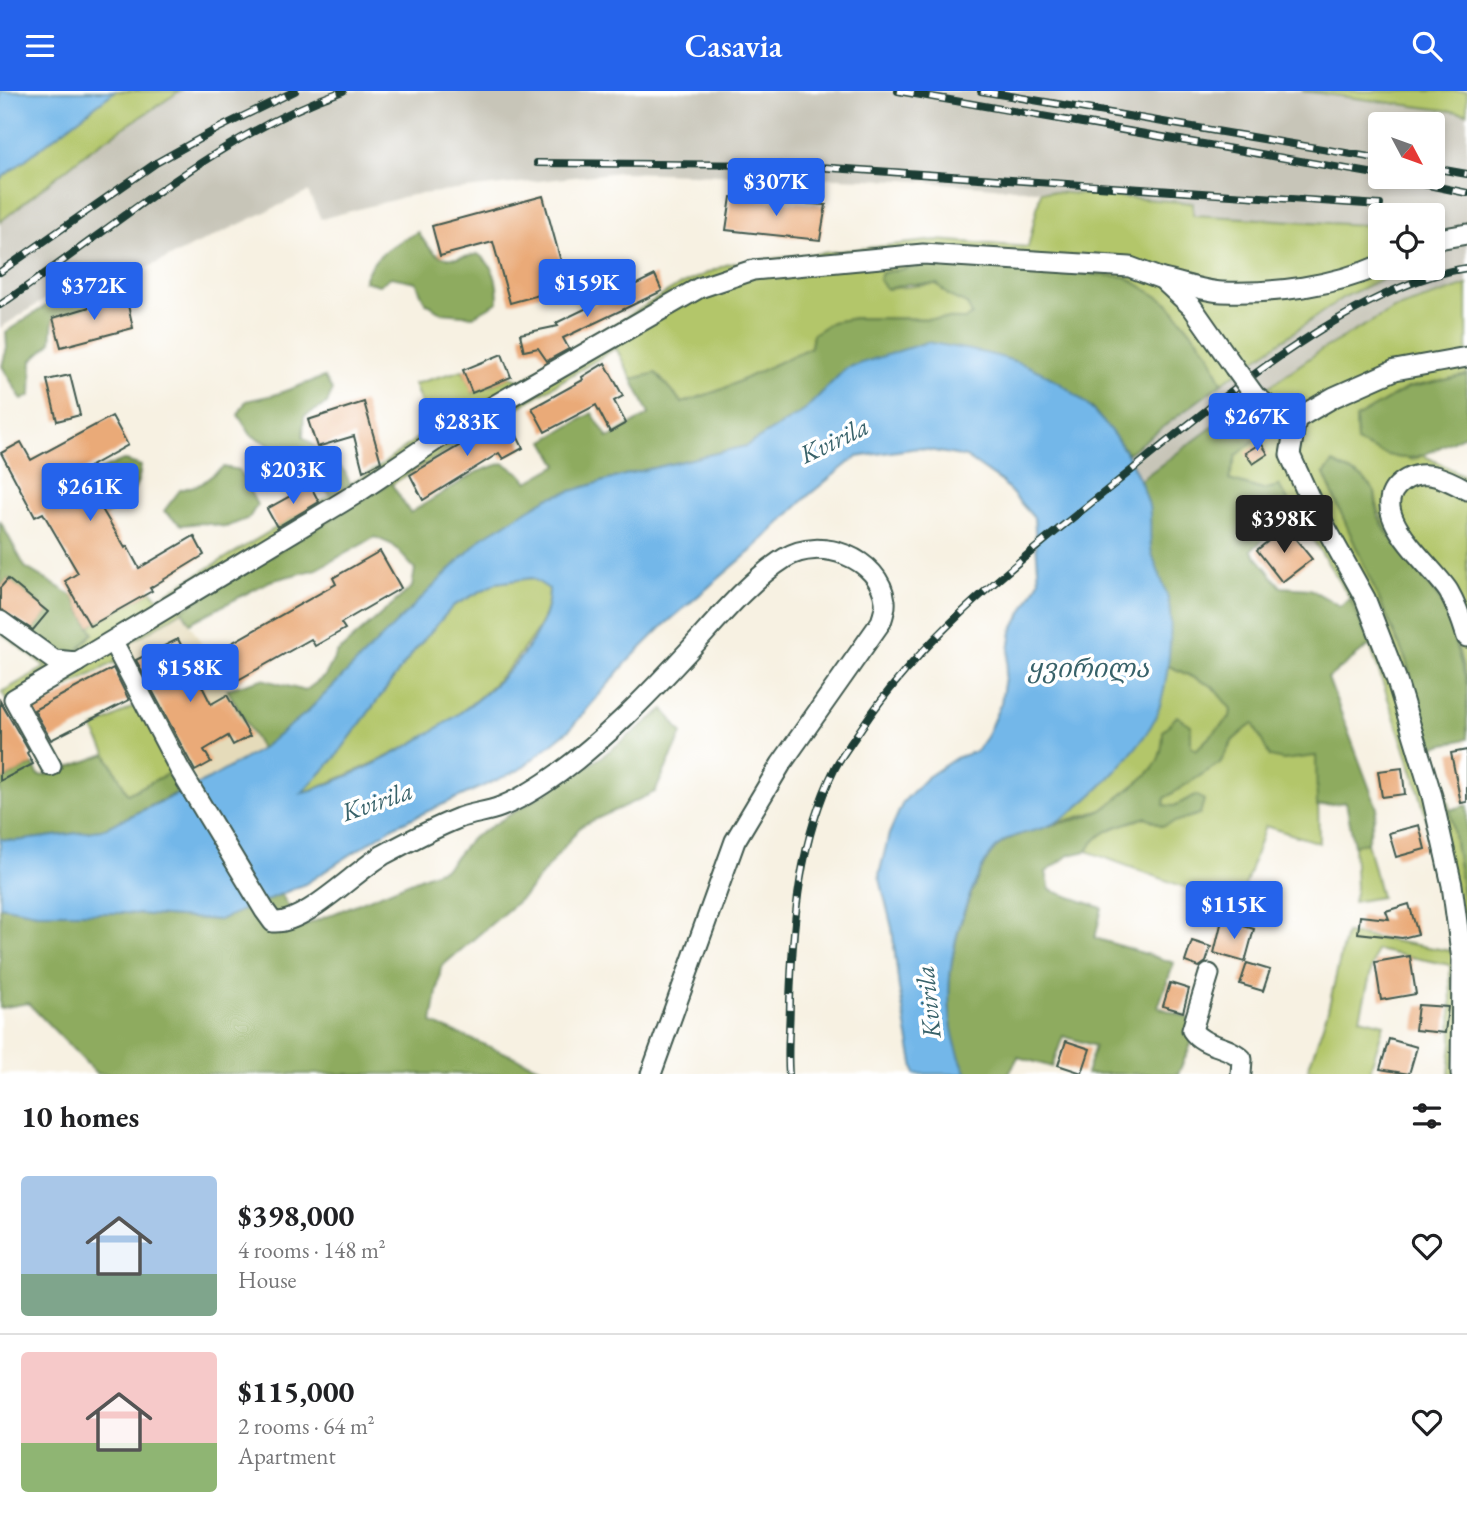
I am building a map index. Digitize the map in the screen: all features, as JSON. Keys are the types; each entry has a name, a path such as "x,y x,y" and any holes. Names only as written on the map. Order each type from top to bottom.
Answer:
{"street":[{"path":"1445,238 1467,234"},
{"path":"51,766 14,699 354,495 446,434 699,288 753,270 923,254 1130,267 1162,279 1220,292 1289,289 1368,271"},
{"path":"1162,279 1205,324 1255,396 1278,413 1296,419 1334,397 1395,370 1467,356"},
{"path":"1296,419 1290,455 1311,501 1365,598 1417,744 1452,885 1464,959 1461,1074"},
{"path":"1467,490 1431,475 1415,474 1399,483 1390,501 1392,520 1403,539 1429,564 1449,591 1467,637"},
{"path":"113,642 180,770 265,911 272,922 284,923 301,916 383,856 460,818 500,807 531,792 607,733 683,658 722,613 786,558 807,550 828,548 869,570 880,586 886,603 881,622 781,764 734,841 651,1074"},
{"path":"0,621 54,660 76,662"},
{"path":"1209,974 1192,1030 1196,1037 1237,1053 1242,1059 1241,1074"}],"shaded area":[{"path":"180,91 1302,91 1467,113 1467,285 1394,309 1321,350 1139,481 1128,453 1342,298 1379,280 1445,280 1445,203 1368,203 1368,225 1192,215 1192,203 905,180 620,172 412,195 321,219 308,192 102,289 85,274 0,328 0,222 91,149"},
{"path":"182,610 261,749 198,784 123,647"}],"green space":[{"path":"115,91 180,91 91,149 0,222 0,179"},
{"path":"1302,91 1467,91 1467,113"},
{"path":"1041,191 1193,203 1193,215 1368,225 1368,280 1379,280 1342,298 1222,383 1209,353 1168,303 1126,277 940,262 882,273 887,289 937,284 949,296 967,304 973,315 965,319 855,318 832,322 813,334 811,347 723,389 682,403 656,373 632,379 616,348 123,647 173,771 128,794 93,729 138,704 115,662 26,709 61,771 48,775 2,692 46,667 0,632 0,611 29,635 93,634 90,626 152,591 158,598 382,465 430,428 414,384 463,370 473,393 511,377 521,381 678,286 728,264 936,240 1028,247"},
{"path":"418,232 430,249 442,257 457,258 478,254 484,259 494,275 498,302 473,316 442,313 425,302 416,282 391,277 379,285 364,281 379,257"},
{"path":"940,262 1126,277 1168,303 1209,353 1222,383 1128,453 1092,408 846,368 804,411 746,446 628,474 548,498 483,537 306,713 261,749 227,689 262,679 305,691 325,676 337,653 412,587 415,569 393,545 375,537 317,569 270,581 190,623 182,610 391,483 410,513 477,472 503,463 520,473 528,482 558,465 544,441 592,413 608,438 649,414 632,379 656,373 682,403 723,389 811,347 813,334 832,322 855,318 965,319 972,315 967,304 949,296 937,284 908,284 887,289 879,280 882,273"},
{"path":"1467,285 1467,375 1407,388 1356,418 1357,442 1413,460 1423,455 1467,477 1467,685 1455,635 1444,606 1435,590 1385,526 1375,492 1324,474 1406,660 1450,810 1467,919 1467,1074 1449,1074 1452,1041 1450,965 1376,950 1360,1018 1384,1024 1369,1074 1328,1074 1308,1069 1328,1010 1346,933 1451,951 1445,890 1420,794 1370,645 1350,598 1279,486 1263,490 1229,480 1236,456 1257,438 1240,407 1321,350 1394,309"},
{"path":"84,287 91,295 89,308 53,318 51,343 32,360 31,395 22,400 2,366 7,347 6,332 67,292"},
{"path":"1467,375 1467,434 1424,455 1402,458 1390,456 1357,442 1356,418 1408,388"},
{"path":"324,377 332,390 327,404 304,416 303,437 345,472 350,484 332,495 317,486 288,455 251,435 238,415 246,401 274,395"},
{"path":"1240,407 1257,438 1236,456 1229,480 1263,490 1279,486 1296,514 1251,550 1281,587 1310,589 1340,606 1350,598 1370,645 1328,678 1377,808 1367,842 1354,845 1346,802 1317,806 1316,756 1283,760 1270,757 1253,723 1233,740 1220,763 1165,798 1164,805 1174,806 1196,795 1204,800 1200,814 1162,826 1146,817 1120,825 1105,832 1087,851 1069,855 1046,872 1050,890 1102,908 1095,938 1174,963 1158,1007 1189,1018 1192,1042 1178,1074 1086,1074 1095,1046 1063,1036 1052,1067 1018,1057 1009,1074 967,1074 952,1029 950,981 965,911 984,864 992,853 1013,837 1090,815 1110,805 1152,769 1159,757 1163,731 1177,716 1191,725 1191,746 1196,750 1230,717 1231,709 1212,686 1167,665 1168,601 1151,551 1148,504 1139,481"},
{"path":"123,460 141,466 137,483 126,501 106,515 90,489 79,486 79,479"},
{"path":"1333,463 1363,478 1375,492 1377,514 1387,533 1444,605 1467,685 1467,739 1432,747 1406,660 1324,474"},
{"path":"223,467 239,470 257,505 249,518 226,527 204,523 181,525 164,511 180,490 201,484"},
{"path":"0,521 25,567 73,596 93,633 77,652 53,650 29,635 48,612 8,579 0,588"},
{"path":"532,578 549,589 542,620 504,673 479,697 453,718 395,753 301,794 335,757 414,651 453,606 496,583"},
{"path":"1167,665 1212,686 1232,709 1230,717 1196,750 1163,731 1163,754 1146,776 1102,810 1053,824 1093,792 1128,756 1154,715"},
{"path":"664,709 682,734 655,792 581,826 525,895 441,967 432,1023 556,1074 97,1074 28,1003 0,1008 0,906 37,913 125,913 219,920 281,894 301,927 447,867 471,839 600,758"},
{"path":"1253,722 1283,760 1317,755 1319,843 1265,826 1238,907 1087,851 1105,832 1120,825 1146,817 1162,826 1174,806 1164,806 1165,798 1220,763 1233,740"},
{"path":"106,754 128,794 173,771 183,790 101,830 15,841 0,839 0,781 33,764 39,776 48,775"},
{"path":"1467,805 1467,919 1450,810"},
{"path":"1367,842 1381,897 1353,902 1356,888 1354,845"}],"water":[{"path":"0,91 115,91 0,179"},
{"name":"ყვირილა","path":"927,342 1018,362 1070,390 1103,422 1117,440 1140,480 1149,508 1152,554 1168,599 1170,641 1167,673 1157,714 1140,742 1096,791 1066,816 1046,827 1011,837 999,845 986,860 972,890 957,935 950,982 952,1029 967,1074 915,1074 899,988 892,928 879,875 889,834 903,802 926,778 956,758 976,751 986,737 1001,703 1012,631 1039,581 1034,518 1002,482 966,457 918,448 856,457 810,494 751,551 663,626 628,661 570,729 519,770 395,826 305,884 219,920 125,913 37,913 0,906 0,839 15,841 101,830 209,779 261,749 306,713 483,537 548,498 628,474 746,446 804,411 846,368","holes":["532,578 549,589 542,623 522,656 491,688 414,743 373,765 302,793 335,758 414,651 453,606 496,583"]}],"building":[{"path":"543,196 568,287 510,303 493,242 440,256 432,226"},
{"path":"731,197 826,205 820,240 726,230"},
{"path":"655,275 662,291 563,338 569,349 547,361 538,348 524,351 520,334 558,326 556,323"},
{"path":"126,296 133,328 61,347 53,318"},
{"path":"502,354 511,377 472,393 463,370"},
{"path":"605,363 623,396 614,401 626,423 610,432 596,405 545,432 532,408 583,380 582,377"},
{"path":"70,375 80,415 57,421 47,380"},
{"path":"364,402 381,462 363,471 354,436 317,447 308,420"},
{"path":"112,416 128,445 80,472 125,548 127,546 139,568 194,536 204,555 150,588 152,591 90,626 65,581 78,573 43,513 35,517 1,453 21,442 31,460"},
{"path":"508,417 523,448 503,459 499,453 423,500 410,475"},
{"path":"1261,443 1268,454 1253,464 1245,453"},
{"path":"310,485 319,502 277,527 267,509"},
{"path":"1286,527 1312,559 1282,582 1257,550"},
{"path":"380,551 401,588 341,623 345,629 315,646 311,639 231,684 214,653 336,584 333,578"},
{"path":"8,579 48,612 33,630 0,609 0,588"},
{"path":"178,639 211,704 227,695 250,736 233,745 228,736 204,750 211,762 195,771 136,660"},
{"path":"113,668 129,700 51,740 34,710"},
{"path":"0,701 29,751 27,753 33,764 0,781"},
{"path":"1467,750 1467,802 1461,803 1451,753"},
{"path":"1402,768 1405,794 1382,797 1378,771"},
{"path":"1419,825 1425,849 1396,857 1389,833"},
{"path":"1409,904 1418,934 1402,938 1358,933 1360,916 1389,919 1386,911"},
{"path":"1222,920 1254,929 1245,962 1214,953"},
{"path":"1192,941 1211,947 1206,962 1199,967 1185,962"},
{"path":"1410,956 1416,994 1381,1000 1375,962"},
{"path":"1247,963 1270,970 1263,991 1240,984"},
{"path":"1170,983 1189,989 1183,1012 1163,1006"},
{"path":"1418,1005 1448,1007 1445,1033 1415,1030"},
{"path":"1389,1039 1417,1047 1409,1074 1380,1069"},
{"path":"1066,1041 1090,1049 1082,1073 1058,1065"}],"railway":[{"path":"0,272 156,163 217,129 295,91"},
{"path":"0,305 207,159 296,110 343,91"},
{"path":"898,91 1368,173"},
{"path":"981,91 1368,157"},
{"path":"537,163 787,165 1368,204"},
{"path":"1446,170 1467,174"},
{"path":"1446,189 1467,193"},
{"path":"789,1074 793,941 800,881 813,824 835,768 886,694 945,629 1010,569 1234,389 1328,325 1375,299 1422,279 1467,268"}],"water label":[{"name":"Kvirila","path":"834,440"},
{"name":"Kvirila","path":"377,801"},
{"name":"Kvirila","path":"928,1002"}]}
